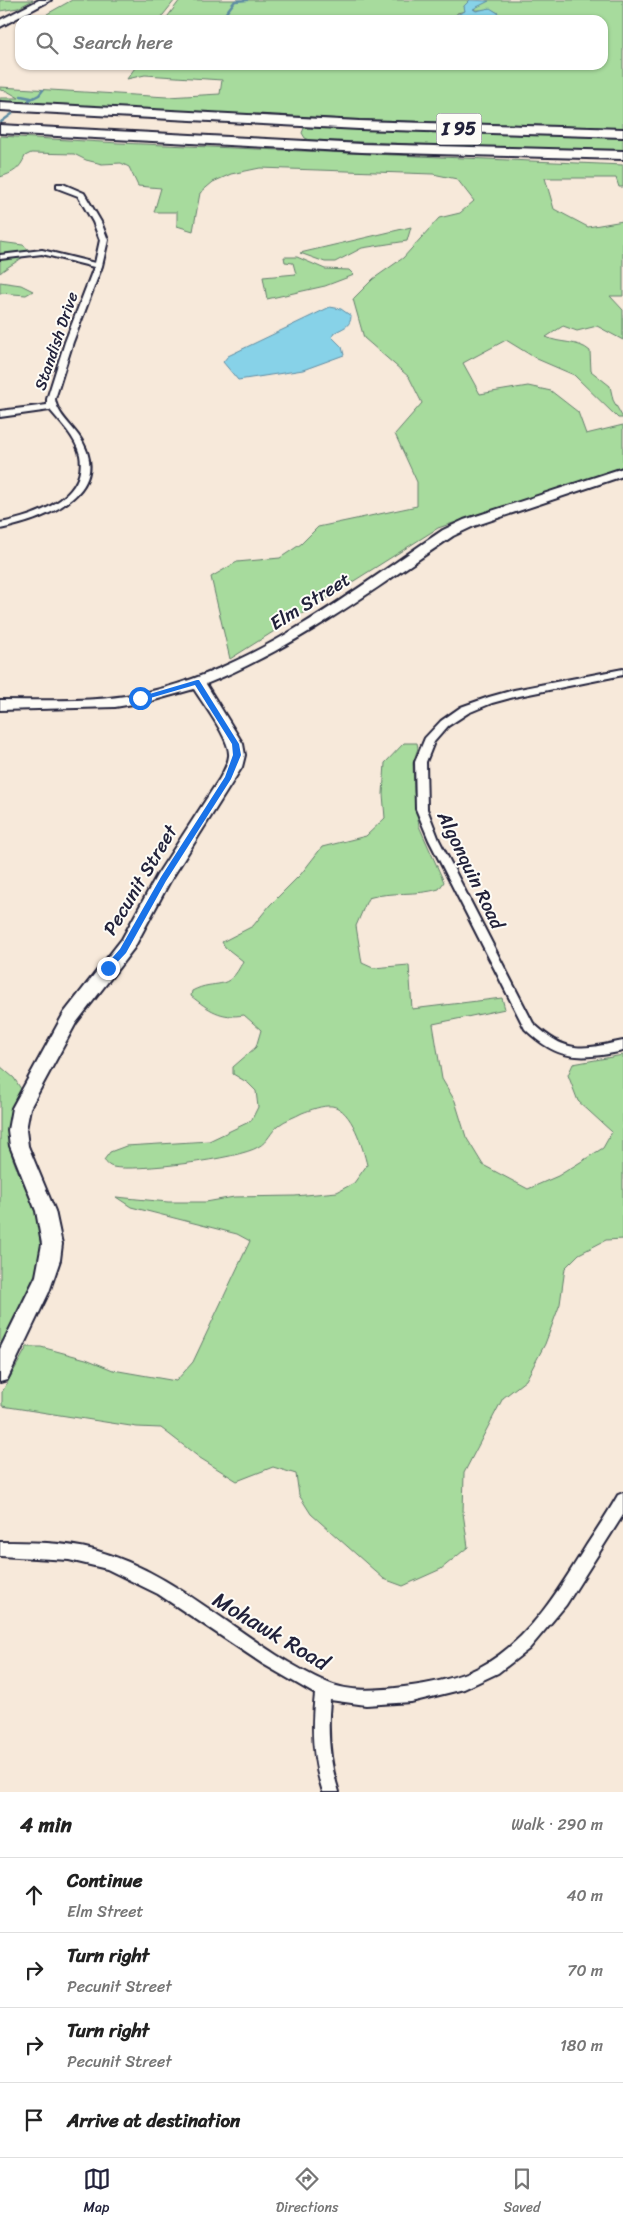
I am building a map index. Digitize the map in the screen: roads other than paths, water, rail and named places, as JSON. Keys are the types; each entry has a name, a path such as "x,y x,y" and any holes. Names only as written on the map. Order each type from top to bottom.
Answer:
{"highway":[{"name":"I 95","path":"0,106 331,124 623,133"},
{"name":"I 95","path":"0,129 407,150 623,155"}],"street":[{"path":"17,15 46,0"},
{"path":"0,24 15,16"},
{"name":"Standish Drive","path":"0,526 20,522 47,512 68,498 81,481 86,464 82,448 52,407 52,393 98,266 104,240 97,222 81,195 60,186"},
{"path":"0,257 42,252 98,266"},
{"path":"0,414 52,407"},
{"name":"Elm Street","path":"0,705 128,700 152,696 197,682 244,663 291,636 459,528 623,472"},
{"name":"Algonquin Road","path":"623,672 524,691 475,705 446,722 428,740 420,761 418,780 422,810 434,840 529,1026 541,1039 564,1051 583,1054 623,1046"},
{"name":"Pecunit Street","path":"0,1373 15,1335 46,1274 51,1260 52,1242 50,1225 36,1187 22,1157 17,1138 18,1120 25,1099 75,1010 123,951 164,879 234,767 237,755 235,744 197,682"},
{"name":"Mohawk Road","path":"0,1549 65,1553 107,1561 164,1591 246,1644 323,1690 354,1696 392,1697 452,1685 492,1669 519,1648 542,1625 564,1598 623,1500"},
{"path":"323,1690 319,1744 324,1772 331,1792"}],"water":[{"path":"470,0 489,1 473,9 476,11 490,8 499,15 454,15 465,11 464,6"},
{"path":"330,307 341,309 351,316 348,325 334,333 332,337 342,347 344,355 303,370 238,380 223,362 228,356"}],"waterway":[{"path":"224,15 235,1 247,0"},
{"path":"29,100 39,95 43,90"},
{"path":"21,96 31,98"},
{"path":"1,122 12,114"}]}
